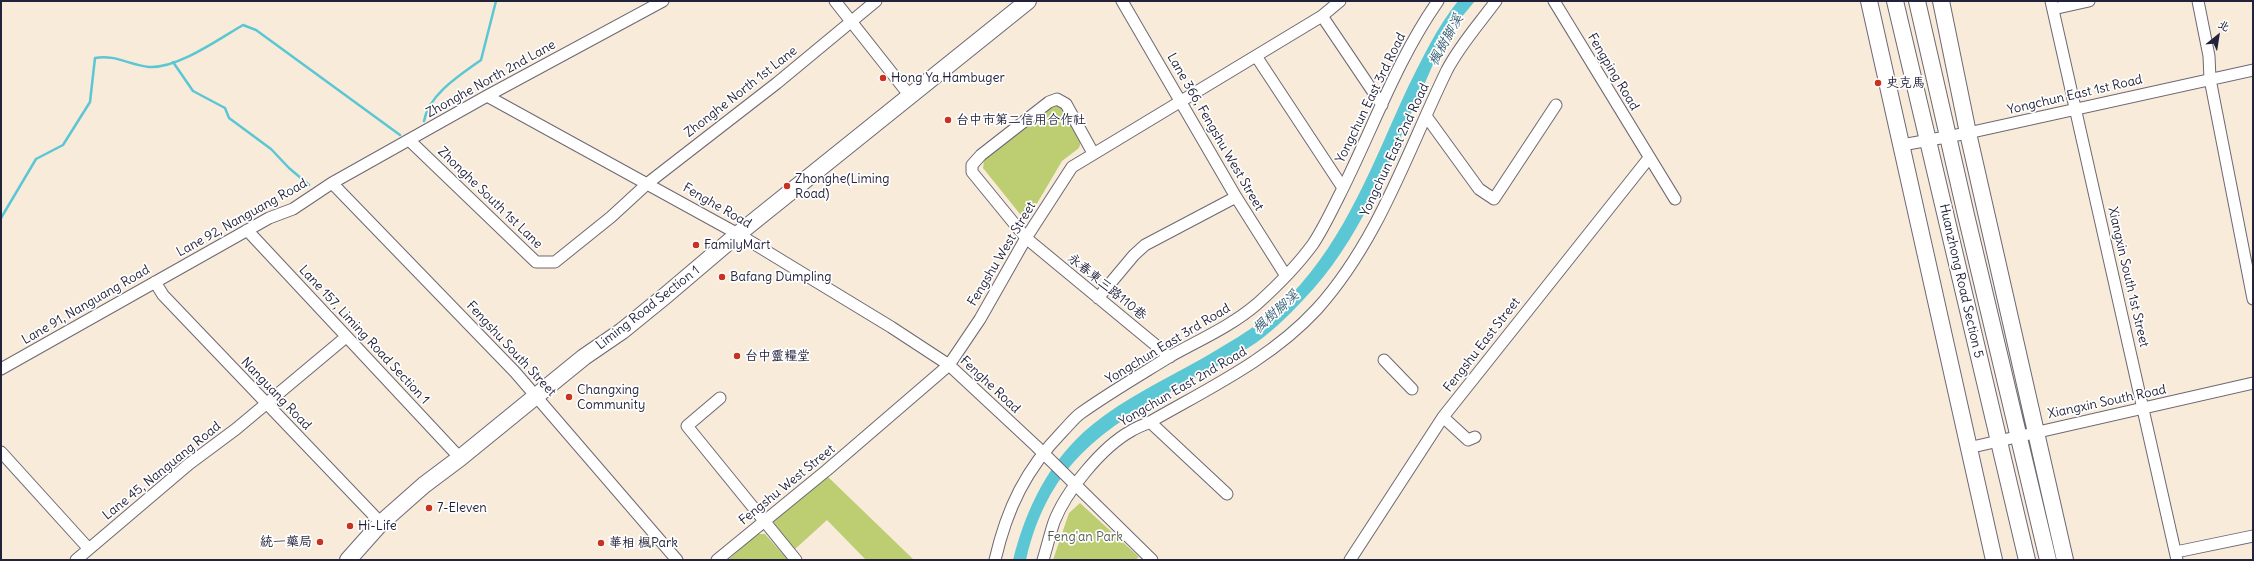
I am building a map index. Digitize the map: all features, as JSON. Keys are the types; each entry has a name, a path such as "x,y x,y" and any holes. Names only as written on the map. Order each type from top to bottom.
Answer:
{"street":[{"name":"Zhonghe North 2nd Lane","path":"332,184 488,96 663,1"},
{"path":"835,1 910,96"},
{"name":"Zhonghe North 1st Lane","path":"648,183 777,83 876,1"},
{"name":"Liming Road Section 1","path":"348,560 380,523 424,485 460,458 491,431 537,397 584,357 622,331 738,234 1028,1"},
{"name":"Lane 366, Fengshu West Street","path":"1122,1 1236,197 1286,276"},
{"name":"Fengshu West Street","path":"717,560 765,522 949,366 980,318 1026,238 1072,167 1322,16 1340,1"},
{"name":"Yongchun East 3rd Road","path":"995,560 1002,532 1017,496 1042,453 1080,414 1170,357 1214,335 1237,320 1286,276 1318,237 1416,35 1438,1"},
{"name":"Yongchun East 2nd Road","path":"1043,560 1055,521 1075,486 1103,453 1130,431 1150,422 1270,353 1317,309 1347,272 1372,233 1448,69 1471,32 1496,1"},
{"name":"Fengping Road","path":"1554,1 1675,199"},
{"path":"1869,1 1994,560"},
{"name":"Huanzhong Road Section 5","path":"1895,1 1927,142 2027,560"},
{"name":"Huanzhong Road Section 5","path":"1917,1 2048,560"},
{"path":"1940,1 1968,134 2037,431 2065,560"},
{"path":"2052,5 2089,1"},
{"path":"2198,1 2209,56 2210,79 2253,299"},
{"name":"Xiangxin South 1st Street","path":"2052,5 2176,556"},
{"path":"1322,16 1382,104"},
{"path":"1256,56 1343,188"},
{"name":"Yongchun East 1st Road","path":"1902,145 1968,134 2253,70"},
{"name":"Fenghe Road","path":"488,96 738,234 891,327 949,366 1075,486"},
{"name":"永春東三路110巷","path":"1093,153 1066,104 1057,99 1049,102 976,160 972,165 972,172 977,181 1026,238 1170,357"},
{"path":"1426,116 1479,189 1494,199 1556,105"},
{"name":"Zhonghe South 1st Lane","path":"409,140 536,262 555,262 611,217 648,183"},
{"name":"Fengshu East Street","path":"1350,560 1444,417 1649,158"},
{"name":"Lane 92, Nanguang Road","path":"160,279 246,230 269,218 293,209 332,184"},
{"name":"Fengshu South Street","path":"332,184 537,397 677,560"},
{"path":"1098,298 1134,254 1145,246 1236,197"},
{"name":"Lane 157, Liming Road Section 1","path":"246,230 460,458"},
{"name":"Lane 91, Nanguang Road","path":"1,369 160,279"},
{"name":"Nanguang Road","path":"160,279 162,295 380,523"},
{"name":"Lane 45, Nanguang Road","path":"76,560 346,337"},
{"path":"1384,360 1412,389"},
{"name":"Xiangxin South Road","path":"1968,448 1999,443 2020,438 2037,431 2253,384"},
{"path":"720,398 687,426 796,560"},
{"path":"1444,417 1468,440 1475,437"},
{"path":"1150,422 1227,494"},
{"path":"1,452 89,549"},
{"path":"1075,486 1152,560"},
{"path":"2176,556 2253,536"}],"green space":[{"path":"1060,105 1081,141 1079,148 1062,161 1029,217 1024,219 983,168 984,160 1050,107"},
{"path":"827,476 913,559 866,560 827,520 794,550 772,520"},
{"name":"Feng'an Park","path":"1080,503 1139,557 1135,560 1053,560 1069,513"},
{"path":"757,534 765,534 788,560 728,560"}],"water":[{"name":"楓樹腳溪","path":"1458,1 1475,1 1456,24 1442,46 1371,202 1357,228 1324,276 1284,319 1256,343 1134,413 1109,430 1087,449 1067,470 1050,495 1037,525 1026,560 1013,560 1018,541 1033,503 1052,469 1077,438 1118,406 1238,337 1280,306 1310,273 1328,249 1358,197 1425,53 1443,21"}],"waterway":[{"path":"424,121 432,102 446,86 481,60 496,1"},
{"path":"1,218 36,159 63,145 90,102 95,58 109,57 142,66 160,66 172,63 198,52 243,25 256,30 400,135"},
{"path":"173,62 193,91 225,108 229,118 271,149 289,168 309,185"}],"place":[{"name":"Hong Ya Hambuger","path":"883,78"},
{"name":"史克馬","path":"1878,83"},
{"name":"台中市第二信用合作社","path":"948,120"},
{"name":"Zhonghe(Liming Road)","path":"787,186"},
{"name":"FamilyMart","path":"696,245"},
{"name":"Bafang Dumpling","path":"722,277"},
{"name":"台中靈糧堂","path":"737,356"},
{"name":"Changxing Community","path":"569,397"},
{"name":"7-Eleven","path":"429,508"},
{"name":"Hi-Life","path":"350,526"},
{"name":"統一藥局","path":"320,542"},
{"name":"華相 楓Park","path":"601,543"}]}
